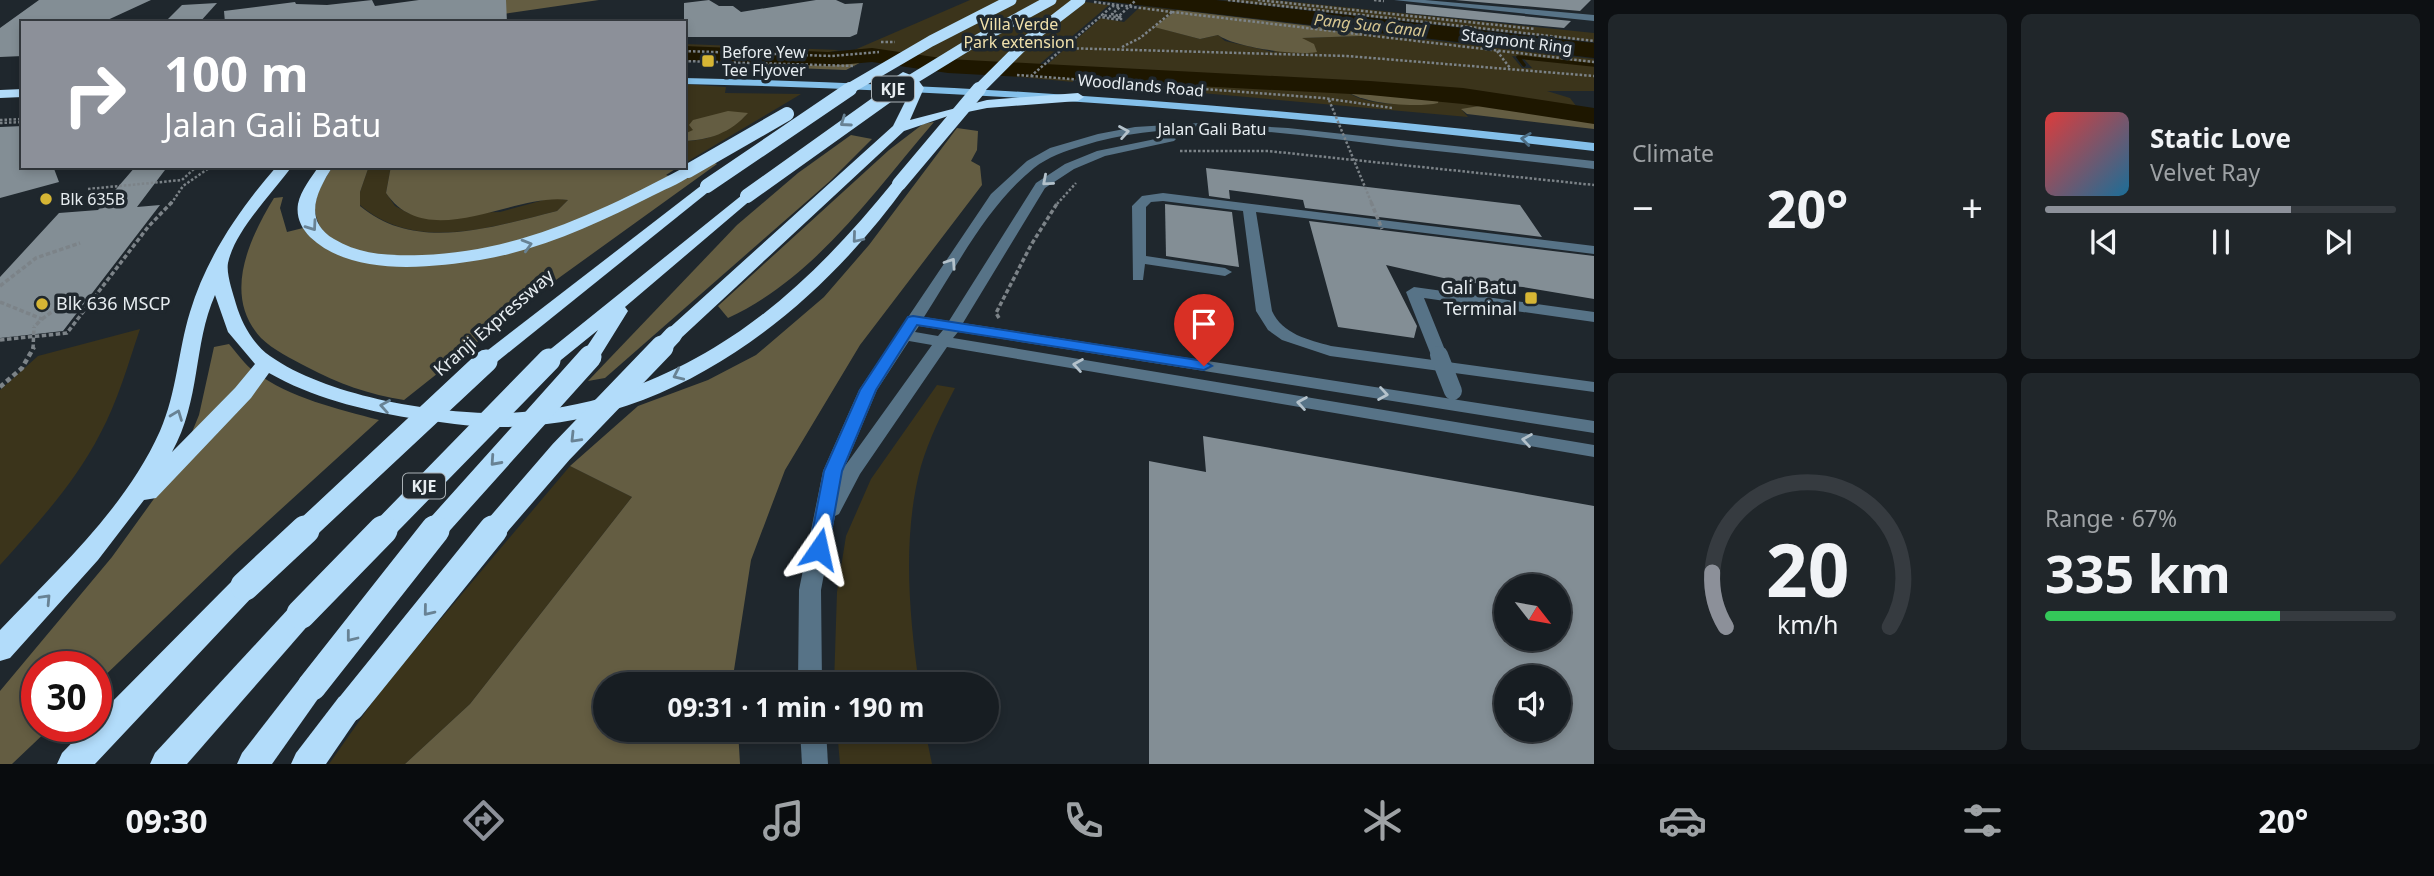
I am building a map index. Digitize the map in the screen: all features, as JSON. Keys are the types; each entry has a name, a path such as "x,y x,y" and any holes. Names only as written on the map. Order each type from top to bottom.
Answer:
{"highway":[{"name":"Kranji Expressway","path":"73,764 245,586 486,361 707,186 806,115 926,42 1011,0"},
{"name":"KJE","path":"166,764 301,614 549,360 747,196 837,128 930,64 1051,0"},
{"path":"219,262 225,307 246,344 267,362 313,385 383,406 496,420 579,411 655,386 737,344 806,291 854,242 986,78 1033,34 1080,0"},
{"path":"325,168 310,189 305,204 305,219 312,231 325,241 365,257 427,262 502,252 538,242 599,218 688,172 848,79 926,42"},
{"path":"899,128 918,88 912,80 903,76"},
{"path":"0,82 21,81"},
{"path":"0,94 21,93"},
{"path":"307,764 349,707 561,452 673,335 899,128 939,112 976,103 1078,97"},
{"path":"83,559 127,505 164,446 187,391 198,314 219,262 236,227 283,168"},
{"path":"253,764 458,502 590,356 628,297"},
{"path":"0,649 243,393 267,362"}],"main road":[{"name":"Woodlands Road","path":"686,70 903,76 1078,97 1362,121 1594,147"},
{"name":"Woodlands Road","path":"686,81 918,88 998,86 1368,112 1594,136"}],"street":[{"path":"1398,0 1594,18"},
{"path":"1526,12 1524,6 1531,0"},
{"name":"Jalan Gali Batu","path":"810,672 810,590 833,471 868,390 1010,181 1054,151 1102,136 1169,128 1264,129 1594,165"},
{"name":"Jalan Gali Batu","path":"823,528 850,472 953,327 1040,187 1079,162 1121,147 1184,137 1248,138 1594,175"},
{"path":"1138,277 1139,206 1147,199 1163,197 1594,250"},
{"path":"1249,208 1264,309 1278,329 1301,342 1330,351 1594,387"},
{"path":"1138,259 1225,272"},
{"path":"1456,399 1414,292 1594,317"},
{"path":"908,328 953,327 1456,399 1594,427"},
{"path":"908,328 942,343 1594,451"},
{"path":"814,742 816,764"}],"path":[{"path":"1033,70 1039,69 1100,17 1120,17 1136,0"},
{"path":"1228,0 1594,40"},
{"path":"1258,0 1568,32"},
{"name":"Stagmont Ring","path":"1104,3 1594,62"},
{"path":"1113,6 1120,7 1112,14 1120,17 1102,15 1113,6"},
{"path":"1118,49 1140,38 1173,12"},
{"path":"1063,48 1347,56 1594,76"},
{"path":"686,51 832,56 880,52"},
{"path":"1497,51 1511,68"},
{"path":"686,61 863,66"},
{"path":"1031,76 1323,98 1404,109"},
{"path":"1323,98 1325,102 1359,105 1329,100 1382,229"},
{"path":"0,122 21,121"},
{"path":"1176,152 1268,151 1594,185"},
{"path":"0,340 67,333 195,168"},
{"path":"88,189 182,183 207,168"},
{"path":"993,333 1000,318 996,313 1046,218 1060,198 1086,178"},
{"path":"0,286 13,270 39,256 80,243"},
{"path":"0,387 26,366 34,354 34,327 75,295"},
{"path":"0,302 43,319"}],"green space":[{"name":"Villa Verde Park extension","path":"970,0 1070,0 1109,5 1035,68 949,63 868,52 845,54"},
{"path":"1222,0 1275,0 1594,33 1594,42"},
{"path":"1141,6 1177,10 1155,27 1200,39 1218,35 1225,41 1273,52 1300,38 1360,36 1361,32 1594,59 1594,64 1512,56 1522,68 1532,68 1523,58 1594,66 1594,91 1547,91 1570,98 1580,111 1594,114 1399,86 1043,68 1101,18 1124,22"},
{"path":"686,44 839,50 818,55 686,50"},
{"path":"686,54 806,59 777,62 686,60"},
{"path":"1004,70 1343,88 1362,99 1388,104 1429,102 1439,99 1435,94 1515,106 1479,106 1462,110 1468,117 1179,91 1147,87 1145,83 1073,78 1073,82 999,75"},
{"path":"686,84 726,87 725,93 801,94 686,162 686,141 717,134 745,116 686,133"},
{"path":"368,168 391,168 386,193 395,206 410,214 500,212 551,198 568,200 557,211 507,224 455,232 430,232 405,228 382,220 360,205 360,192"},
{"path":"140,329 112,409 90,452 54,502 0,565 0,390 38,356"},
{"path":"937,385 955,388 924,456 911,520 910,603 917,672 834,672 837,592 846,536 871,479"},
{"path":"570,466 632,497 470,704 405,764 329,764 381,690"},
{"path":"838,742 927,742 932,764 840,764"}],"shaded area":[{"path":"445,0 599,0 462,20"},
{"path":"1177,10 1361,32 1361,36 1302,38 1314,44 1317,52 1295,53 1251,47 1218,35 1200,39 1154,27"},
{"path":"873,56 846,70 768,67 767,64 787,60 842,61"},
{"path":"1343,88 1435,94 1439,99 1438,103 1402,105 1361,98"},
{"path":"1515,106 1594,119 1594,129 1467,114 1461,109"},
{"path":"728,111 748,113 734,126 719,134 686,141 686,133 693,130 689,125 693,120"},
{"path":"934,122 816,257 760,301 728,318 718,306 889,150 923,124"},
{"path":"957,128 978,131 977,150 971,161 980,166 982,185 860,345 785,470 751,560 734,672 593,672 593,742 739,742 740,764 405,764 470,704 632,497 570,466 638,406 708,380 756,355 824,297 869,245"},
{"path":"851,135 872,139 830,181 605,378 588,381 737,225 798,173"},
{"path":"713,162 717,164 549,285 404,400 366,392 342,383 283,354 261,338 249,322 243,304 241,286 249,249 274,198 283,197 280,208 287,232 319,224 316,201 332,168 368,168 360,192 360,206 382,220 405,229 430,232 455,232 507,224 557,211 568,200 546,200 448,220 425,219 404,210 386,193 391,168 677,168 666,175 682,180"},
{"path":"229,344 251,369 283,389 315,402 379,420 235,551 112,669 112,651 33,651 112,557 179,464 199,415 214,347"},
{"path":"21,666 21,742 35,742 12,764 0,764 0,691"}],"water":[{"name":"Pang Sua Canal","path":"1095,0 1216,0 1594,43 1594,58"}],"building":[{"path":"39,0 151,0 105,21 21,21 21,56 0,57 0,28"},
{"path":"372,0 375,6 419,0 506,0 507,21 225,21 224,11 295,2 327,5"},
{"path":"709,0 719,6 733,6 741,12 816,0 836,0 845,4 863,3 857,34 850,37 686,37 684,3"},
{"path":"1455,0 1591,0 1580,11"},
{"path":"217,3 201,21 166,21 182,5"},
{"path":"1406,4 1571,21 1564,28 1406,13"},
{"path":"21,126 21,168 54,168 59,182 0,198 0,127"},
{"name":"Blk 636 MSCP","path":"134,168 166,168 137,207 160,205 63,331 0,338 0,277 59,213 98,210"},
{"path":"1206,168 1520,205 1542,237 1305,208 1303,200 1229,190 1230,199 1209,196"},
{"path":"1165,204 1232,212 1239,267 1166,256"},
{"path":"1309,221 1594,256 1594,299 1523,287 1461,282 1386,265 1417,326 1414,338 1338,327"},
{"path":"1203,436 1594,506 1594,764 1149,764 1149,461 1206,472"}],"waterway":[{"path":"686,53 828,59 872,55 948,66 1370,88 1463,96 1594,116"},
{"path":"1524,65 1518,57 1594,65"}],"place":[{"name":"Before Yew Tee Flyover","path":"708,61"},
{"name":"Blk 635B","path":"46,199"},
{"name":"Gali Batu Terminal","path":"1531,298"},
{"name":"Blk 636 MSCP","path":"42,304"}],"route":[{"path":"819,549 833,471 868,390 913,320 1204,366"}]}
